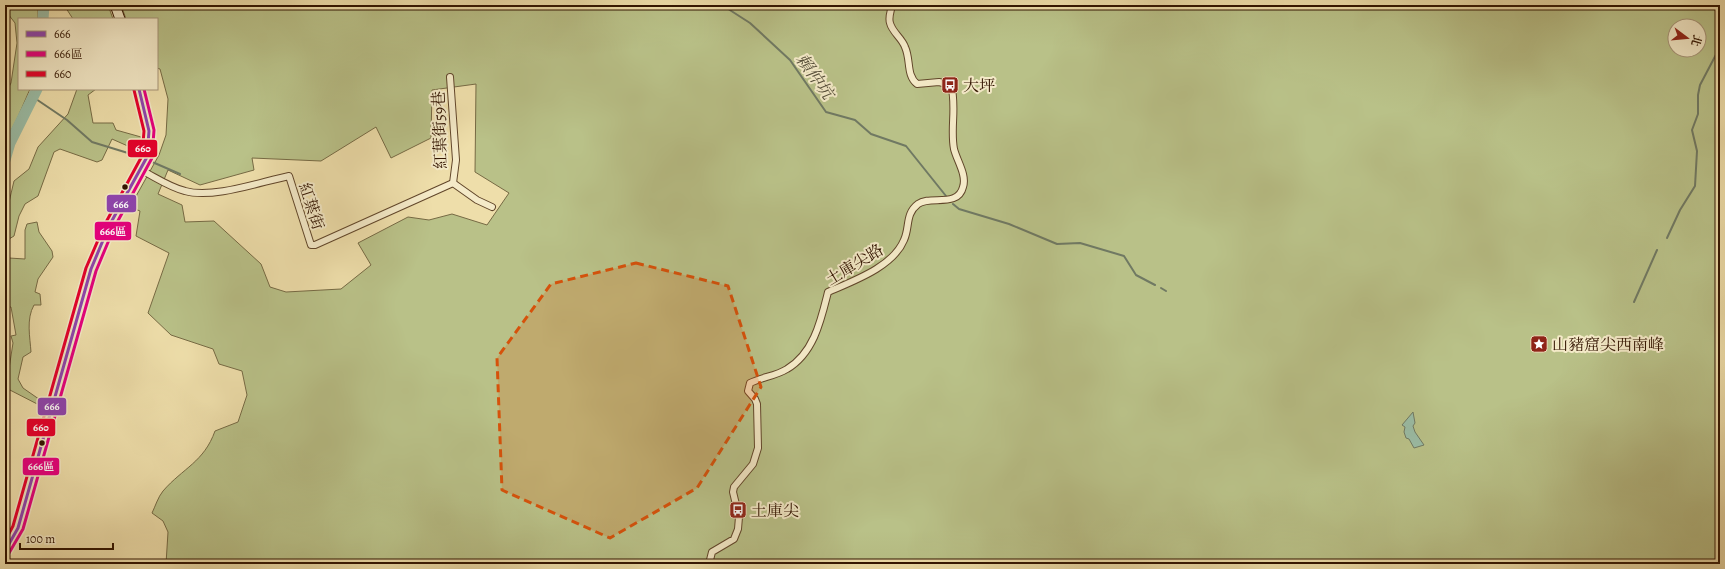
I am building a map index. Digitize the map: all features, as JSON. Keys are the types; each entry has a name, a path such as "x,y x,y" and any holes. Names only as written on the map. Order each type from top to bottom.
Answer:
{"main road":[{"path":"115,5 120,18"},
{"path":"5,551 18,528 91,269 109,226 147,157 149,131 140,90"}],"street":[{"name":"土庫尖路","path":"711,564 710,560 712,552 734,539 738,529 739,516 733,492 734,487 753,464 758,448 757,404 748,391 750,384 777,374 797,363 812,342 817,331 823,316 828,292 889,261 905,240 908,217 918,204 924,201 948,200 959,194 963,188 963,176 954,150 954,94 951,85 939,82 917,84 913,80 910,75 905,46 890,24 889,18 892,5"},
{"name":"紅葉街59巷","path":"450,77 456,160 453,183"},
{"name":"紅葉街","path":"141,170 173,187 186,192 202,194 289,176 311,245 315,246 453,183"},
{"path":"453,183 477,200 492,207"}],"highlighted area":[{"path":"636,263 728,286 761,387 697,488 610,538 502,490 497,358 551,284"}],"green space":[{"path":"5,5 38,5 38,18 18,18 18,90 30,90 5,142 5,94 11,83 17,43 15,23 5,10"},
{"path":"64,5 108,5 113,18 72,18"},
{"path":"121,5 1720,5 1720,564 166,564 168,532 163,521 152,513 158,499 171,483 199,458 210,442 215,431 238,422 247,395 242,371 219,364 213,349 171,335 148,313 169,253 136,236 140,211 130,207 159,155 166,135 168,99 160,69 158,68 158,18 126,18","holes":["476,84 475,172 509,193 487,225 452,214 429,220 408,217 358,243 371,265 341,289 286,292 270,287 261,264 214,221 185,222 182,205 158,194 168,170 200,185 254,170 252,158 321,161 376,127 391,158 431,138 432,90"]},
{"path":"77,90 95,90 88,95 93,123 113,123 116,130 141,137 142,143 139,150 112,139 102,160 97,162 60,149 54,152 38,196 25,204 19,216 14,236 9,239 5,238 5,219 14,181 29,169 38,147 68,114"},
{"path":"37,222 39,232 52,251 53,257 38,279 35,292 40,294 41,305 34,305 30,316 29,328 31,352 23,357 18,379 23,388 46,404 45,408 6,388 13,343 11,336 16,335 11,307 7,307 9,258 25,259 25,230 27,224"}],"shaded area":[{"path":"1413,412 1415,423 1413,426 1415,432 1424,445 1414,448 1409,439 1406,438 1404,432 1405,427 1402,425"}],"waterway":[{"path":"43,18 44,5"},
{"name":"賴仲坑","path":"722,5 750,23 790,60 826,112 855,120 871,134 906,146 946,196"},
{"path":"1710,5 1715,9 1720,22"},
{"path":"1667,238 1680,210 1695,186 1697,151 1692,130 1698,114 1698,95 1700,85 1720,47"},
{"path":"5,160 10,143 36,90"},
{"path":"33,97 67,120 92,142 141,157"},
{"path":"150,161 180,174"},
{"name":"賴仲坑","path":"953,204 959,209 1009,224 1057,244 1080,243 1124,256 1136,275 1155,285"},
{"path":"1634,302 1657,250"},
{"name":"賴仲坑","path":"1161,288 1166,291"}],"transit line":[{"name":"660","path":"5,541 13,526 86,268 105,224 142,156 144,131 134,90"},
{"name":"666","path":"5,551 18,528 91,269 109,226 147,157 149,131 139,90"},
{"name":"666區","path":"9,553 23,529 96,271 114,228 152,158 154,130 144,90"}],"place":[{"name":"大坪","path":"950,85"},
{"name":"山豬窟尖西南峰","path":"1539,344"},
{"name":"土庫尖","path":"738,510"}]}
